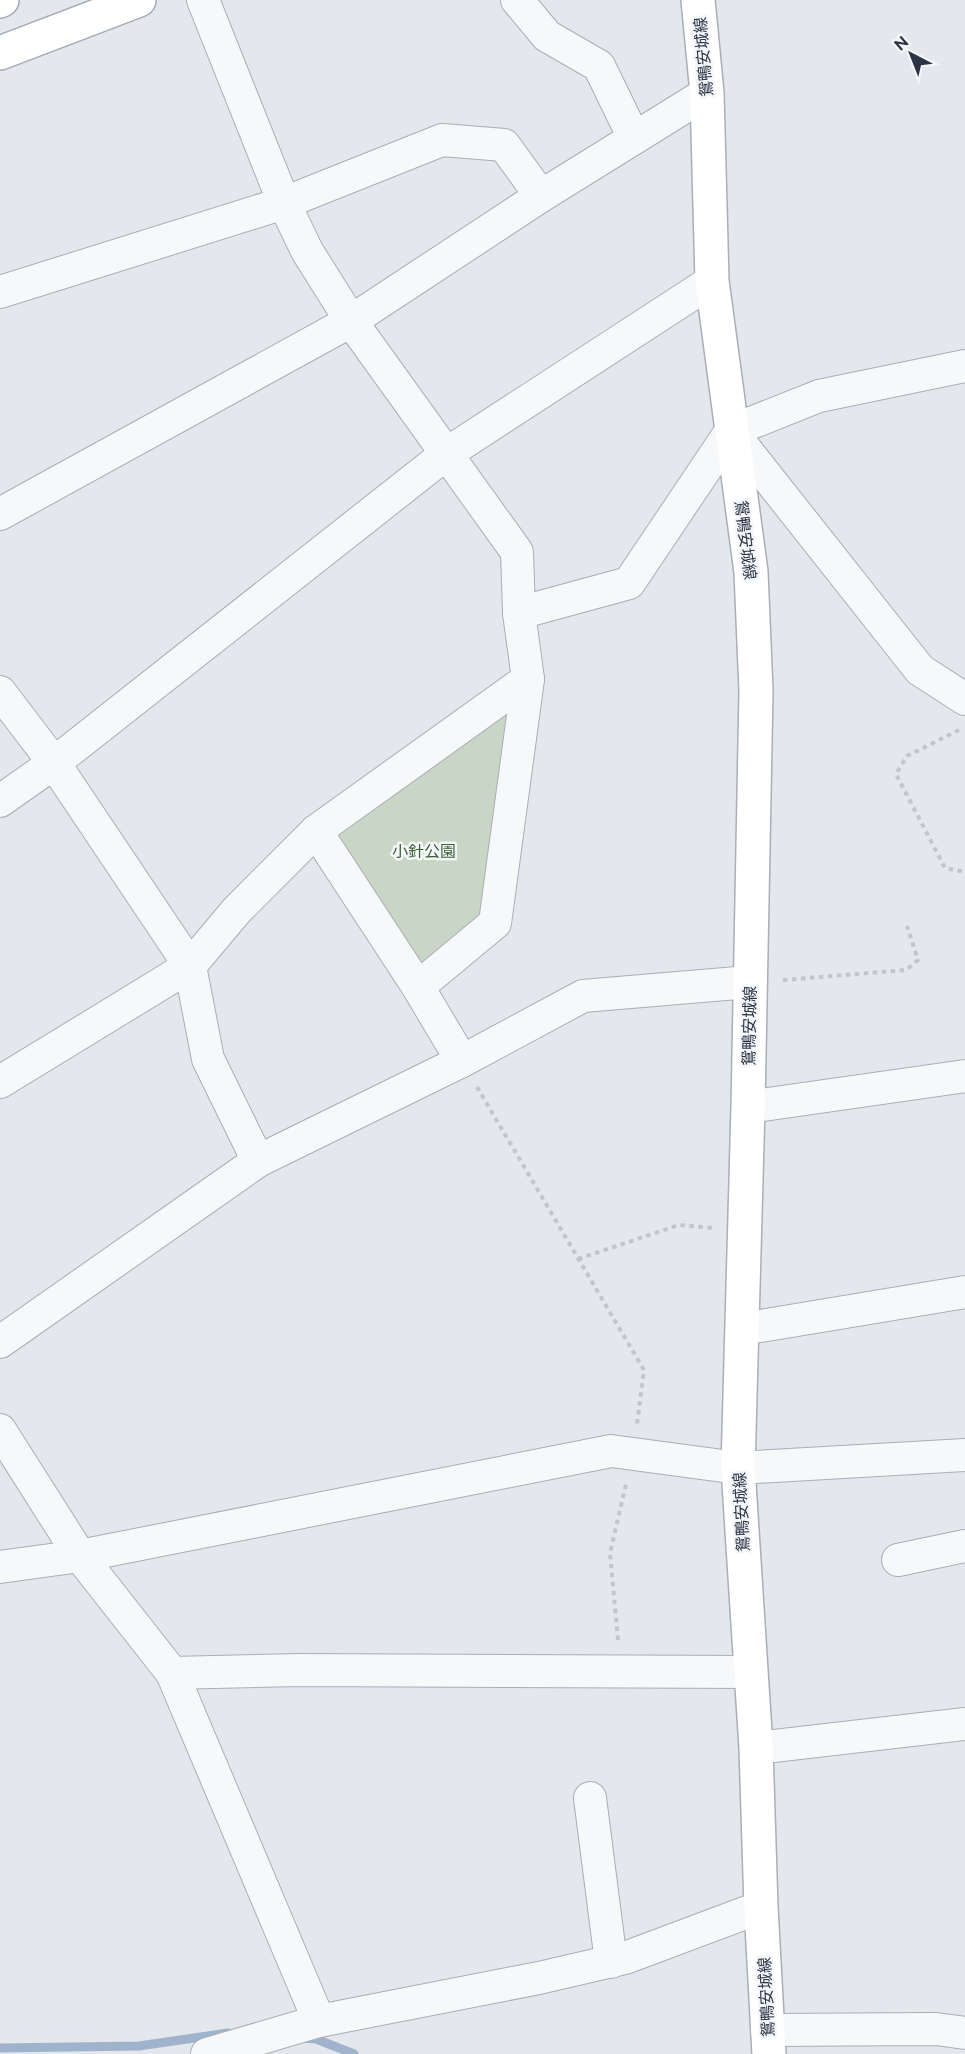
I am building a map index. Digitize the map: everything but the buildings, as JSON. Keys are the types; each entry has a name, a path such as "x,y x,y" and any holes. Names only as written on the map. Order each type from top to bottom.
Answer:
{"main road":[{"path":"0,53 139,0"},
{"name":"鴛鴨安城線","path":"698,0 707,93 712,281 751,572 756,691 738,1468 756,1748 768,2042"}],"street":[{"path":"203,0 284,203 307,251 351,321 518,552 519,613 528,679 495,923 417,987"},
{"path":"517,0 547,36 599,66 634,138"},
{"path":"0,514 351,321 541,196 707,93"},
{"path":"0,292 284,203 442,140 504,145 541,196"},
{"path":"0,801 54,763 446,454 712,281"},
{"path":"519,613 629,583 731,431 819,396 965,366"},
{"path":"731,431 920,670 965,699"},
{"path":"0,1082 190,966 237,910 316,831 528,679"},
{"path":"0,692 54,763 190,966 208,1059 258,1161"},
{"path":"316,831 462,1061"},
{"path":"0,1342 258,1161 462,1061 583,996 750,982"},
{"path":"748,1107 965,1076"},
{"path":"742,1329 965,1292"},
{"path":"0,1430 80,1556 172,1673 319,2021"},
{"path":"0,1567 80,1556 611,1451 738,1468 965,1455"},
{"path":"898,1560 965,1546"},
{"path":"172,1673 300,1670 751,1672"},
{"path":"756,1748 965,1724"},
{"path":"590,1798 610,1962"},
{"path":"207,2054 319,2021 538,1978 626,1958 761,1907"},
{"path":"768,2042 887,2042 936,2029 965,2033"}],"path":[{"path":"965,727 907,756 896,774 945,867 965,872"},
{"path":"750,982 906,970 918,960 907,926"},
{"path":"462,1061 644,1370 634,1454 610,1553 621,1672"},
{"path":"578,1259 679,1225 744,1230"}],"green space":[{"name":"小針公園","path":"511,709 486,914 417,966 326,829"}],"waterway":[{"path":"0,2048 139,2046 228,2033"},
{"path":"301,2038 316,2039 354,2054"}]}
